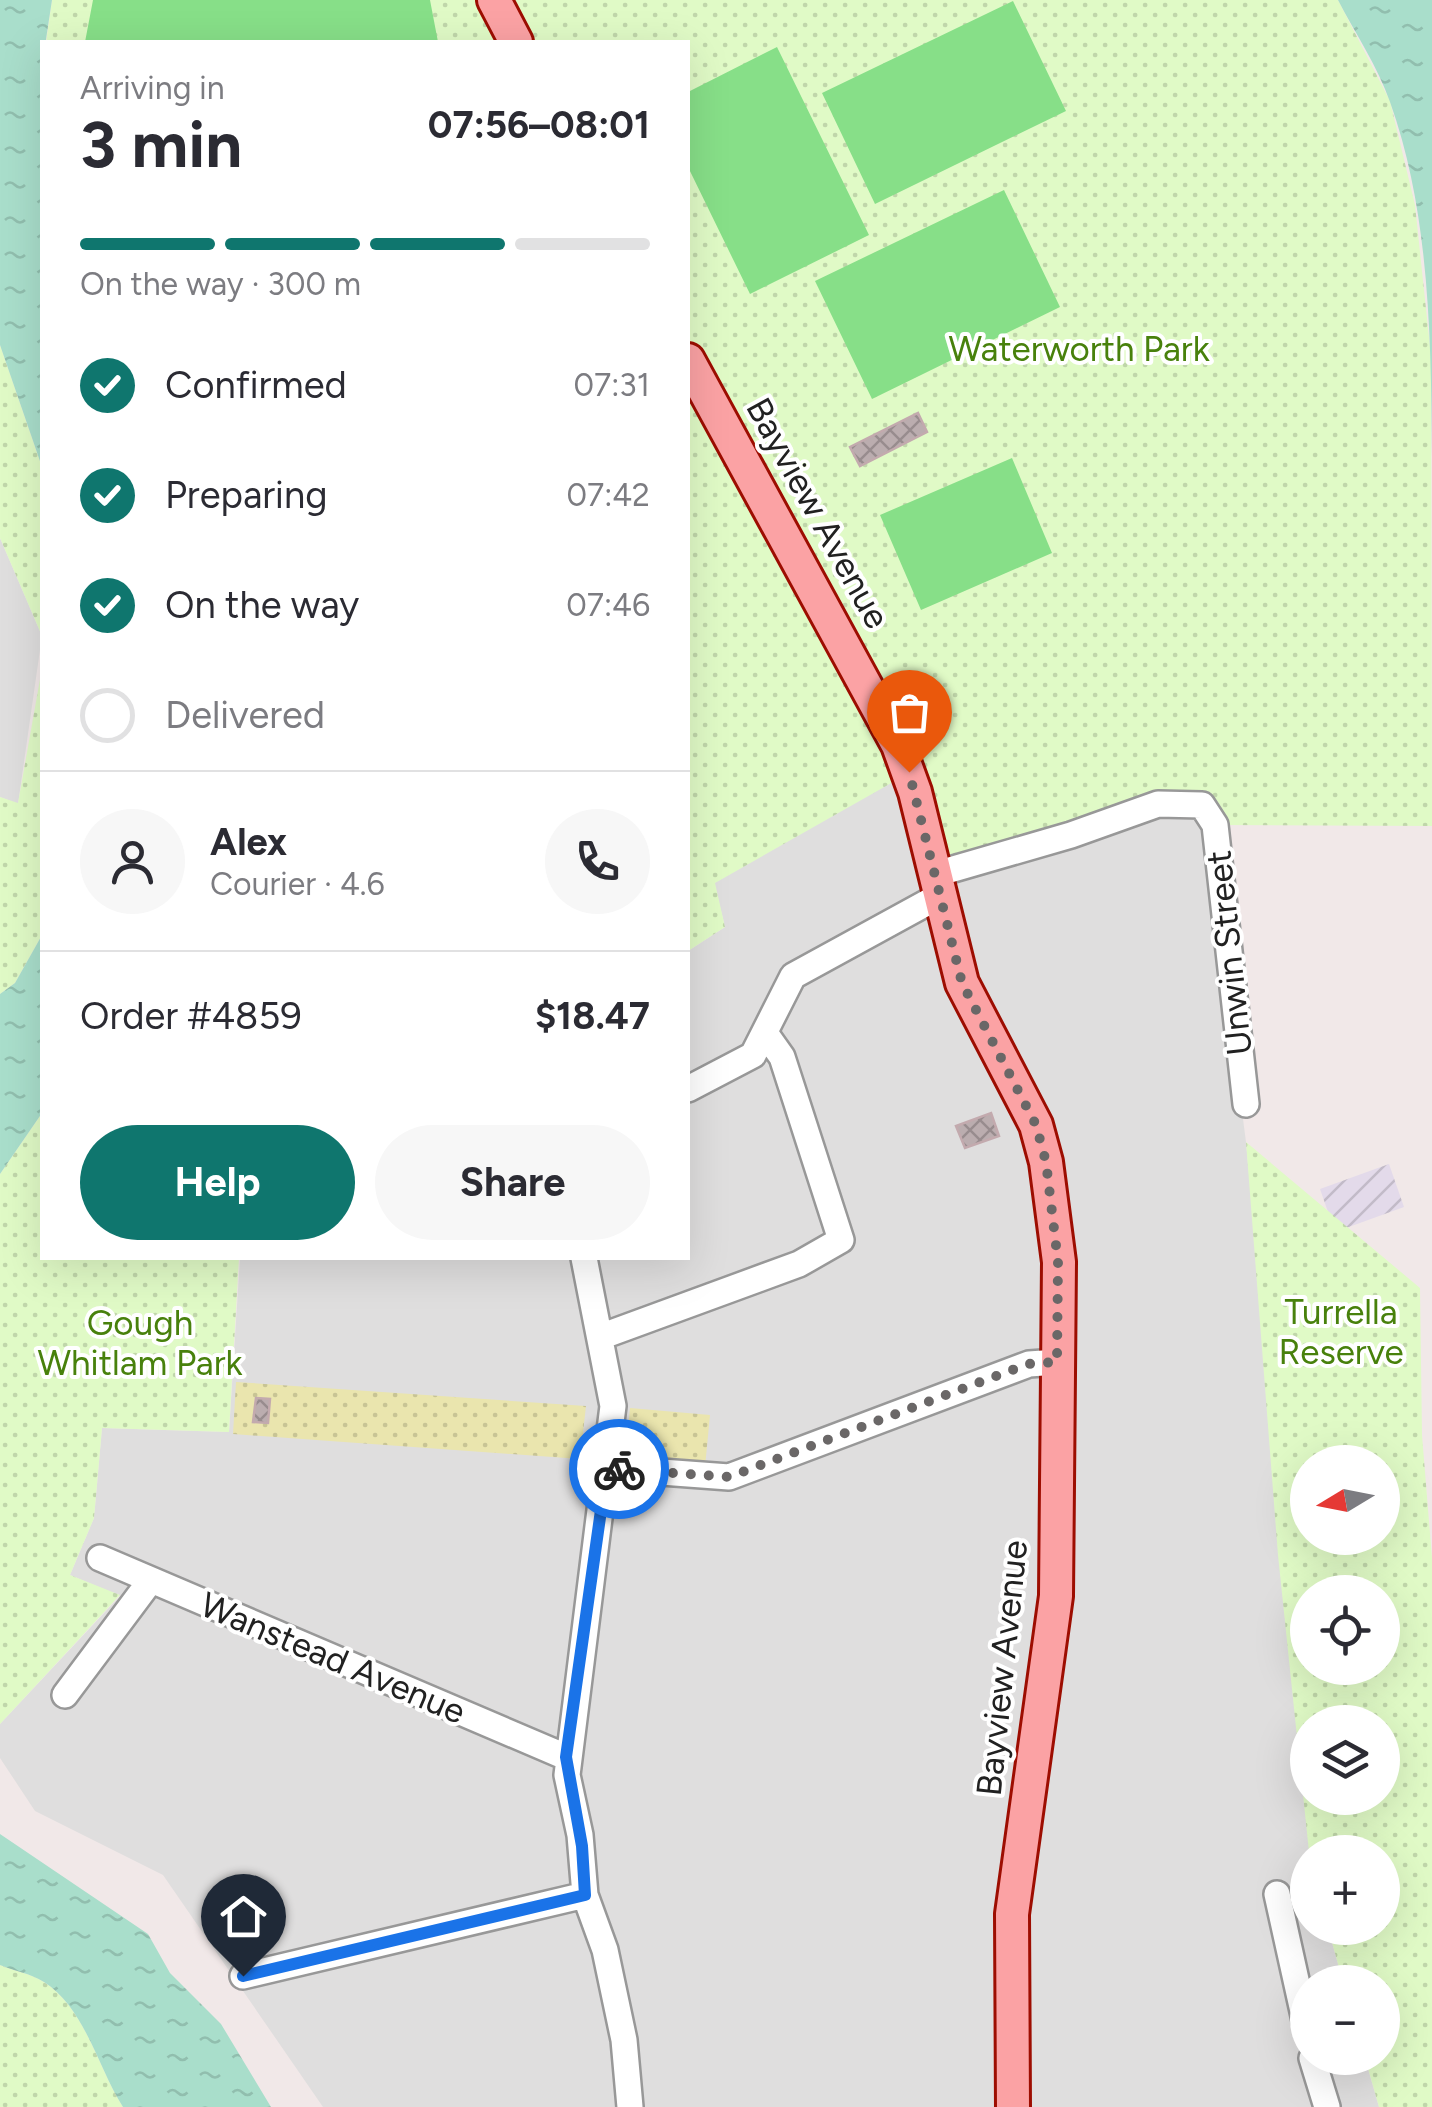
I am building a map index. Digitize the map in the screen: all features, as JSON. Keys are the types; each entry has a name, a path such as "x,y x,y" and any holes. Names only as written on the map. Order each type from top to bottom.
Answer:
{"main road":[{"path":"494,0 515,40"},
{"name":"Bayview Avenue","path":"690,364 898,745 939,884 962,983 1036,1125 1046,1162 1058,1262 1056,1596 1012,1914 1014,2107"}],"street":[{"name":"Unwin Street","path":"939,884 1158,804 1202,805 1216,825 1246,1104"},
{"path":"690,1088 752,1056 793,976 939,884"},
{"path":"600,1337 798,1264 841,1240 782,1057 765,1032"},
{"path":"584,1260 613,1406 566,1757 582,1846 585,1895 609,1966 626,2052 630,2107"},
{"path":"607,1468 729,1477 1028,1364 1057,1362"},
{"name":"Wanstead Avenue","path":"100,1558 566,1757"},
{"path":"65,1695 151,1580"},
{"path":"1277,1894 1293,1965"},
{"path":"243,1976 585,1895"},
{"path":"1317,2075 1327,2107"}],"shaded area":[{"path":"0,538 40,631 40,650 18,804 0,797"},
{"path":"909,772 1202,805 1246,1142 1290,1623 1290,1685 1296,1685 1298,1705 1290,1705 1290,1815 1308,1815 1309,1835 1290,1835 1290,1945 1333,1945 1338,1965 1290,1965 1290,2075 1370,2075 1379,2107 323,2107 163,1875 35,1811 0,1758 0,1724 120,1596 70,1575 94,1518 102,1428 229,1432 240,1260 690,1260 690,950 725,927 714,883"},
{"path":"1389,1164 1404,1207 1335,1232 1320,1189"},
{"path":"236,1382 586,1406 580,1459 233,1434"},
{"path":"630,1408 710,1415 705,1467 625,1460"}],"green space":[{"name":"Waterworth Park","path":"52,0 1338,0 1390,101 1415,205 1431,356 1432,826 1215,825 1202,805 1158,804 939,884 909,773 715,883 725,927 690,950 690,40 46,40"},
{"path":"93,0 430,0 438,40 85,40"},
{"path":"1013,1 1066,111 875,204 822,93"},
{"path":"777,47 869,235 750,294 690,171 690,91"},
{"path":"1004,190 1060,307 872,399 815,281"},
{"path":"0,345 40,461 40,631 0,538"},
{"path":"1012,458 1052,553 921,610 880,515"},
{"path":"40,679 40,939 15,983 0,994 0,797 18,803"},
{"name":"Gough Whitlam Park","path":"40,1116 40,1260 239,1260 229,1432 102,1428 94,1518 70,1575 120,1595 0,1724 0,1174"},
{"name":"Turrella Reserve","path":"1246,1142 1420,1288 1422,1435 1432,1558 1432,2107 1379,2107 1370,2075 1400,2075 1400,1965 1338,1965 1333,1945 1400,1945 1400,1835 1307,1835 1305,1815 1400,1815 1400,1705 1294,1705 1292,1685 1400,1685 1400,1575 1290,1575 1290,1670"},
{"path":"0,1965 33,1976 58,1993 90,2040 123,2107 0,2107"}],"water":[{"path":"0,0 52,0 46,40 40,40 40,461 0,345"},
{"path":"1338,0 1432,0 1432,457 1426,278 1413,188 1385,89"},
{"path":"40,939 40,1116 0,1174 0,994 15,983"},
{"path":"0,1834 148,1934 170,1973 221,2024 271,2107 123,2107 90,2040 58,1993 33,1976 0,1965"}],"building":[{"path":"918,413 927,432 860,466 850,447"},
{"path":"991,1113 999,1136 965,1148 956,1126"},
{"path":"256,1398 270,1399 268,1423 253,1422"}],"way so far":[{"path":"619,1469 729,1477 1028,1364 1057,1362 1058,1262 1046,1162 1036,1125 962,983 909,772"}],"route":[{"path":"243,1976 585,1895 582,1846 566,1757 607,1468 619,1469"}]}
